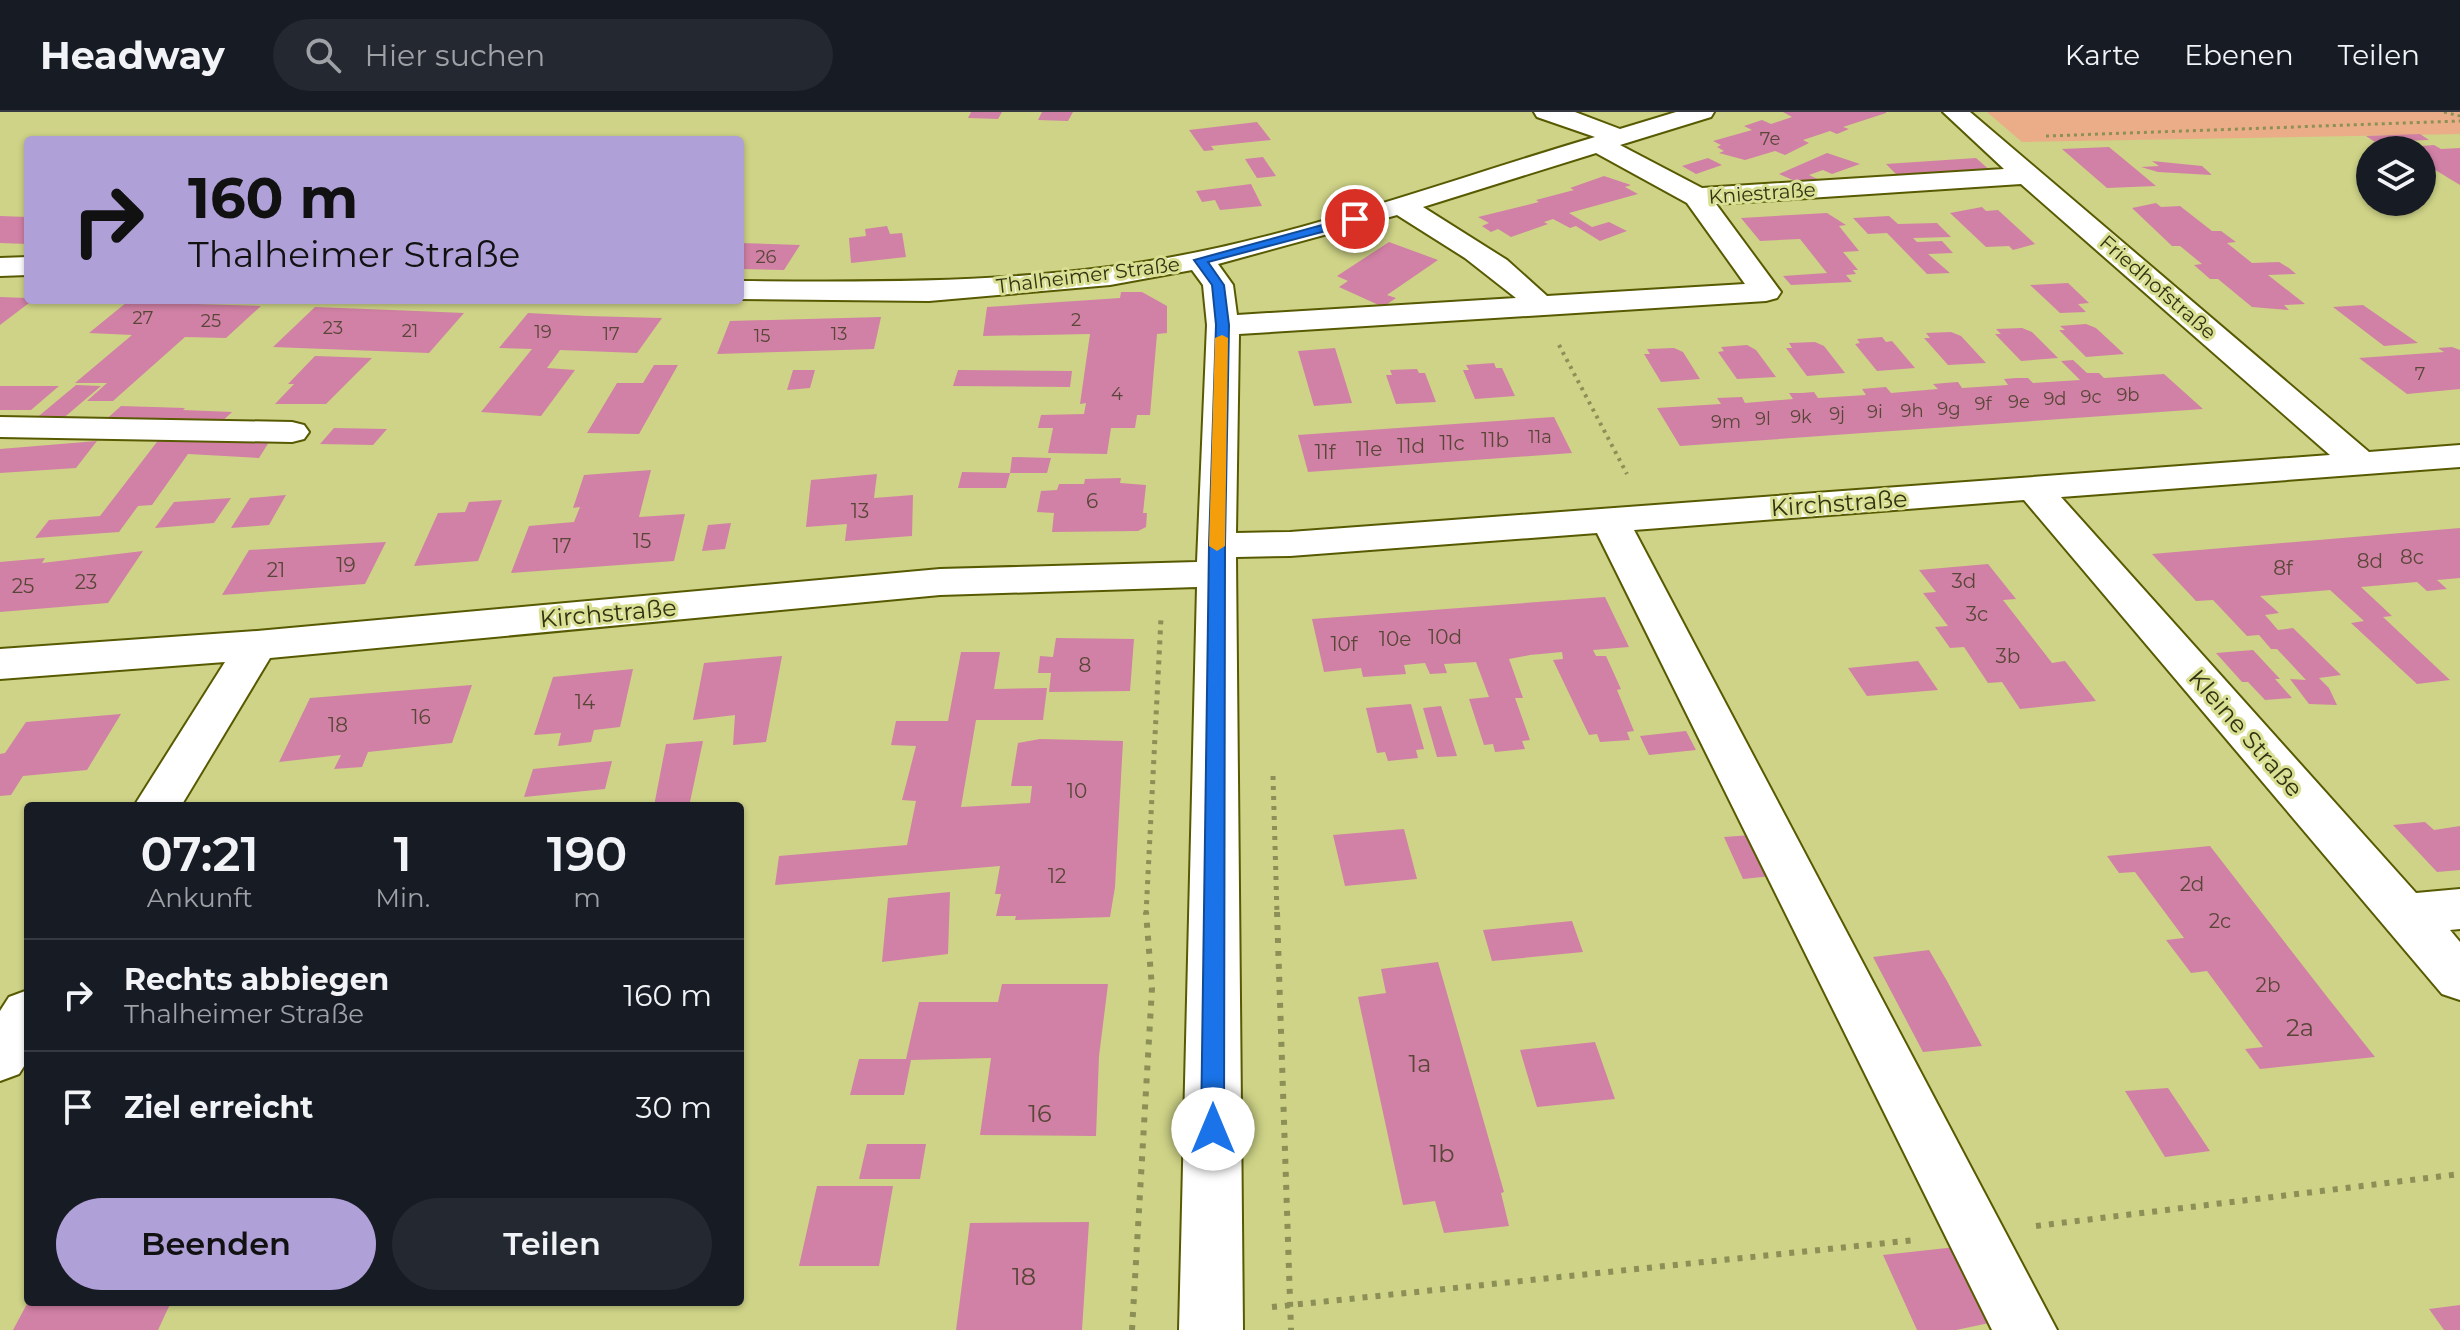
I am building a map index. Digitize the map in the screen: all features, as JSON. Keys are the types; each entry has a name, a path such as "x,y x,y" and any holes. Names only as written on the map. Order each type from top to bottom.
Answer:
{"street":[{"path":"1546,112 1584,122 1608,141 1697,197"},
{"name":"Thalheimer Straße","path":"744,290 866,294 945,291 1110,276 1200,260 1401,206 1702,112"},
{"name":"Friedhofstraße","path":"1955,112 2360,463"},
{"name":"Kniestraße","path":"1697,197 2029,175"},
{"name":"Kniestraße","path":"1223,325 1766,292 1697,197"},
{"path":"1401,206 1505,274 1533,296 1538,305"},
{"path":"1200,260 1218,285 1223,325 1217,560 1211,1322"},
{"path":"0,267 24,266"},
{"path":"0,427 292,432"},
{"name":"Kirchstraße","path":"0,664 257,645 940,582 1170,575 1217,560 1290,544 2460,456"},
{"name":"Kleine Straße","path":"2033,488 2460,978"},
{"path":"1630,519 1975,1234 2025,1330"},
{"path":"159,802 257,645"},
{"path":"2404,914 2460,909"},
{"path":"0,1057 24,1019"}],"path":[{"path":"2074,135 2453,124 2460,118 2444,112"},
{"path":"1538,305 1630,519"},
{"path":"1132,1330 1152,988 1145,902 1161,610 1170,575"},
{"path":"1273,762 1291,1330"},
{"path":"1211,1322 1290,1305 1975,1234 2460,1174"}],"shaded area":[{"path":"1987,112 2460,112 2460,134 2022,142"}],"building":[{"path":"971,112 1002,112 998,119 968,118"},
{"path":"1042,112 1073,112 1068,121 1038,120"},
{"path":"1783,112 1886,113 1843,127 1849,129 1837,134 1830,131 1803,140 1809,143 1785,155 1775,151 1745,160 1719,153 1724,151 1717,147 1721,145 1713,141 1752,130 1744,126 1762,120 1771,124 1792,117"},
{"path":"1257,122 1271,140 1211,146 1214,150 1204,151 1189,130"},
{"path":"2420,134 2423,136 2366,136"},
{"path":"2436,146 2441,149 2460,148 2460,185 2436,170"},
{"path":"2109,147 2156,186 2107,188 2062,149"},
{"path":"1827,153 1860,164 1832,174 1823,170 1809,175 1828,184 1804,185 1779,174"},
{"path":"1263,157 1276,176 1257,178 1245,159"},
{"path":"1708,158 1722,165 1696,174 1682,166"},
{"path":"1976,158 1993,173 1901,179 1886,164"},
{"path":"2152,161 2202,166 2212,175 2158,172 2141,167 2159,166"},
{"path":"1604,176 1631,185 1625,187 1638,194 1569,213 1592,227 1609,222 1627,231 1600,241 1576,226 1570,228 1553,219 1544,222 1548,224 1511,237 1498,229 1491,232 1482,226 1489,223 1478,217 1539,202 1536,200 1574,190 1570,188"},
{"path":"1251,184 1262,206 1220,210 1215,200 1202,202 1196,191"},
{"path":"2156,203 2161,207 2180,206 2212,231 2221,231 2236,242 2227,243 2252,263 2279,262 2289,268 2296,274 2268,275 2305,304 2284,305 2289,310 2252,307 2218,279 2210,279 2194,265 2202,264 2180,246 2172,246 2132,208"},
{"path":"1982,207 1986,211 1998,210 2035,244 2013,250 2009,246 1986,247 1950,213"},
{"path":"1827,213 1846,225 1839,226 1859,251 1843,252 1858,270 1853,270 1856,274 1846,275 1852,282 1791,285 1783,276 1827,273 1800,239 1760,241 1741,218"},
{"path":"0,216 24,217 24,244 0,243"},
{"path":"1889,216 1898,224 1937,223 1951,237 1913,238 1917,242 1942,241 1953,253 1928,254 1950,273 1927,274 1887,233 1868,234 1853,218"},
{"path":"887,226 890,234 902,233 906,257 851,263 849,238 866,236 865,229"},
{"path":"1389,242 1438,260 1387,295 1396,298 1383,307 1339,287 1348,281 1337,276"},
{"path":"744,243 800,245 784,270 744,269"},
{"path":"2068,283 2089,303 2078,304 2086,312 2060,313 2030,285"},
{"path":"1121,292 1142,292 1167,306 1167,333 1157,334 1150,415 1137,415 1135,428 1111,428 1107,454 1048,453 1053,428 1038,428 1041,415 1084,414 1086,403 1080,404 1090,334 983,336 987,307 1120,298"},
{"path":"0,297 24,298 24,304 28,304 0,325"},
{"path":"125,304 261,306 226,338 185,337 113,401 87,401 107,383 75,383 132,335 89,333"},
{"path":"2363,305 2418,343 2384,346 2333,307"},
{"path":"315,307 464,313 429,353 273,347"},
{"path":"528,313 662,318 637,353 560,350 547,368 575,370 541,416 481,412 532,349 499,348"},
{"path":"881,317 874,349 717,354 730,321"},
{"path":"2086,324 2096,328 2124,354 2086,357 2059,330 2065,330 2060,326"},
{"path":"2022,328 2032,332 2058,358 2021,361 1995,334 2001,334 1996,329"},
{"path":"1951,332 1961,336 1986,363 1948,365 1924,338 1930,338 1926,333"},
{"path":"1882,337 1886,342 1892,341 1915,368 1877,371 1855,344 1860,343 1857,339"},
{"path":"1815,342 1824,346 1845,373 1807,376 1786,348 1792,348 1789,343"},
{"path":"1747,345 1756,350 1776,377 1737,379 1718,352 1724,351 1721,347"},
{"path":"1335,348 1352,403 1314,406 1298,351"},
{"path":"1674,348 1683,352 1700,379 1661,382 1644,354 1650,354 1647,349"},
{"path":"2438,348 2460,350 2460,389 2407,394 2359,358 2444,352"},
{"path":"315,356 372,358 326,404 275,404 294,384 288,384"},
{"path":"2073,360 2087,373 2099,373 2104,378 2164,374 2203,409 1680,446 1657,408 1721,404 1717,398 1742,397 1745,403 1793,399 1789,393 1814,392 1818,398 1866,395 1862,389 1886,387 1891,393 1938,389 1933,384 1958,382 1962,388 2008,385 2004,379 2016,378 2028,378 2033,383 2080,380 2061,361"},
{"path":"1494,363 1496,368 1502,368 1515,396 1475,399 1463,370 1469,370 1466,365"},
{"path":"654,365 678,365 639,434 587,433 617,383 643,383"},
{"path":"1417,369 1419,373 1425,373 1436,402 1396,404 1386,375 1392,375 1390,370"},
{"path":"793,370 815,370 810,388 787,390"},
{"path":"958,370 1072,371 1070,387 953,386"},
{"path":"76,385 101,386 60,421 34,420"},
{"path":"0,386 59,386 31,410 0,410"},
{"path":"121,406 232,412 216,427 102,423"},
{"path":"1554,417 1572,453 1308,472 1298,435"},
{"path":"334,428 387,429 373,445 320,444"},
{"path":"160,438 269,442 259,458 188,454 152,505 138,506 119,532 35,538 49,520 100,516"},
{"path":"97,441 76,468 0,473 0,449"},
{"path":"1012,457 1051,458 1047,473 1010,473"},
{"path":"651,470 639,517 685,514 674,561 511,573 529,526 574,522 580,507 573,508 584,475"},
{"path":"962,472 1010,473 1006,488 958,488"},
{"path":"877,474 874,498 913,495 912,536 845,541 847,524 806,527 811,480"},
{"path":"1121,478 1120,483 1146,485 1143,513 1147,513 1146,527 1138,531 1052,532 1054,513 1037,512 1041,491 1057,490 1059,484 1084,484 1085,479"},
{"path":"286,495 269,525 231,528 250,498"},
{"path":"231,498 214,523 155,528 174,502"},
{"path":"502,500 478,561 414,566 438,513 465,512 469,502"},
{"path":"731,523 725,549 702,551 708,525"},
{"path":"2460,528 2460,578 2437,580 2447,589 2427,591 2417,582 2361,587 2392,616 2383,617 2450,680 2417,684 2351,623 2364,621 2330,590 2260,596 2279,613 2265,615 2278,630 2293,628 2341,675 2319,678 2329,688 2337,705 2309,704 2290,679 2306,680 2277,649 2271,649 2259,635 2247,636 2213,600 2196,601 2152,554"},
{"path":"386,542 365,584 222,595 249,550"},
{"path":"143,551 108,603 0,612 0,562 45,558 42,563"},
{"path":"1988,564 2016,599 2003,600 2052,663 2065,661 2096,701 2020,709 2002,682 1988,683 1964,647 1950,648 1935,627 1948,626 1923,593 1936,592 1919,570"},
{"path":"1605,597 1629,647 1593,650 1596,656 1606,656 1621,689 1617,690 1634,731 1627,732 1630,740 1600,742 1597,734 1589,735 1553,660 1563,659 1562,652 1509,659 1523,698 1515,698 1530,740 1522,741 1525,749 1495,752 1493,744 1484,745 1469,699 1489,697 1476,662 1444,664 1447,673 1430,674 1425,663 1404,665 1406,674 1363,677 1361,668 1324,672 1312,619"},
{"path":"1056,638 1134,639 1130,691 1049,692 1051,673 1038,673 1040,656 1053,657"},
{"path":"2253,650 2280,679 2275,679 2292,698 2265,700 2248,682 2242,682 2216,653"},
{"path":"961,652 1000,652 994,689 1047,688 1043,720 976,720 961,807 1030,803 1032,786 1011,786 1018,743 1040,739 1123,741 1115,887 1110,917 1015,920 1016,916 996,916 1001,894 995,894 1000,866 775,885 779,856 907,845 916,801 902,800 916,746 891,745 896,721 948,721"},
{"path":"782,656 766,742 733,745 735,715 693,720 704,663"},
{"path":"1918,661 1938,690 1867,696 1848,668"},
{"path":"633,669 620,727 594,730 591,742 558,746 561,733 534,735 553,677"},
{"path":"472,685 452,743 368,752 362,767 334,769 341,755 279,762 310,698"},
{"path":"1411,704 1424,749 1416,750 1418,758 1388,761 1385,752 1377,753 1366,708"},
{"path":"1441,706 1457,756 1437,757 1423,708"},
{"path":"121,714 87,770 23,776 11,795 0,796 0,754 5,753 26,722"},
{"path":"1686,731 1696,750 1649,755 1640,736"},
{"path":"703,741 690,802 655,802 666,744"},
{"path":"612,761 605,789 524,797 533,769"},
{"path":"2425,822 2434,830 2460,826 2460,870 2437,872 2393,825"},
{"path":"1404,829 1417,879 1345,886 1333,835"},
{"path":"1751,835 1772,876 1743,879 1724,837"},
{"path":"2210,846 2375,1057 2260,1069 2245,1049 2263,1047 2207,971 2191,973 2166,940 2184,938 2135,872 2119,873 2107,856"},
{"path":"950,892 948,954 882,962 888,898"},
{"path":"1572,921 1583,952 1492,961 1483,930"},
{"path":"1929,950 1982,1046 1923,1052 1873,957"},
{"path":"1438,962 1504,1192 1501,1193 1509,1226 1444,1233 1435,1201 1403,1205 1358,997 1386,993 1381,969"},
{"path":"1002,984 1108,984 1099,1056 1096,1136 980,1135 991,1058 911,1060 904,1095 850,1095 859,1059 906,1059 919,1002 998,1002"},
{"path":"1595,1042 1615,1099 1537,1107 1520,1050"},
{"path":"2168,1088 2210,1151 2165,1157 2125,1091"},
{"path":"867,1144 926,1144 920,1179 859,1179"},
{"path":"817,1186 893,1186 879,1266 799,1266"},
{"path":"1089,1222 1082,1330 956,1330 970,1223"},
{"path":"1956,1247 1994,1322 1956,1330 1917,1330 1883,1255"},
{"path":"2460,1305 2460,1330 2444,1330 2429,1309"},
{"path":"26,1306 169,1306 158,1330 13,1330"}],"slow traffic":[{"path":"1217,546 1222,338"}],"route":[{"path":"1213,1129 1217,545 1223,325 1218,285 1211,271 1200,260 1355,219"}]}
